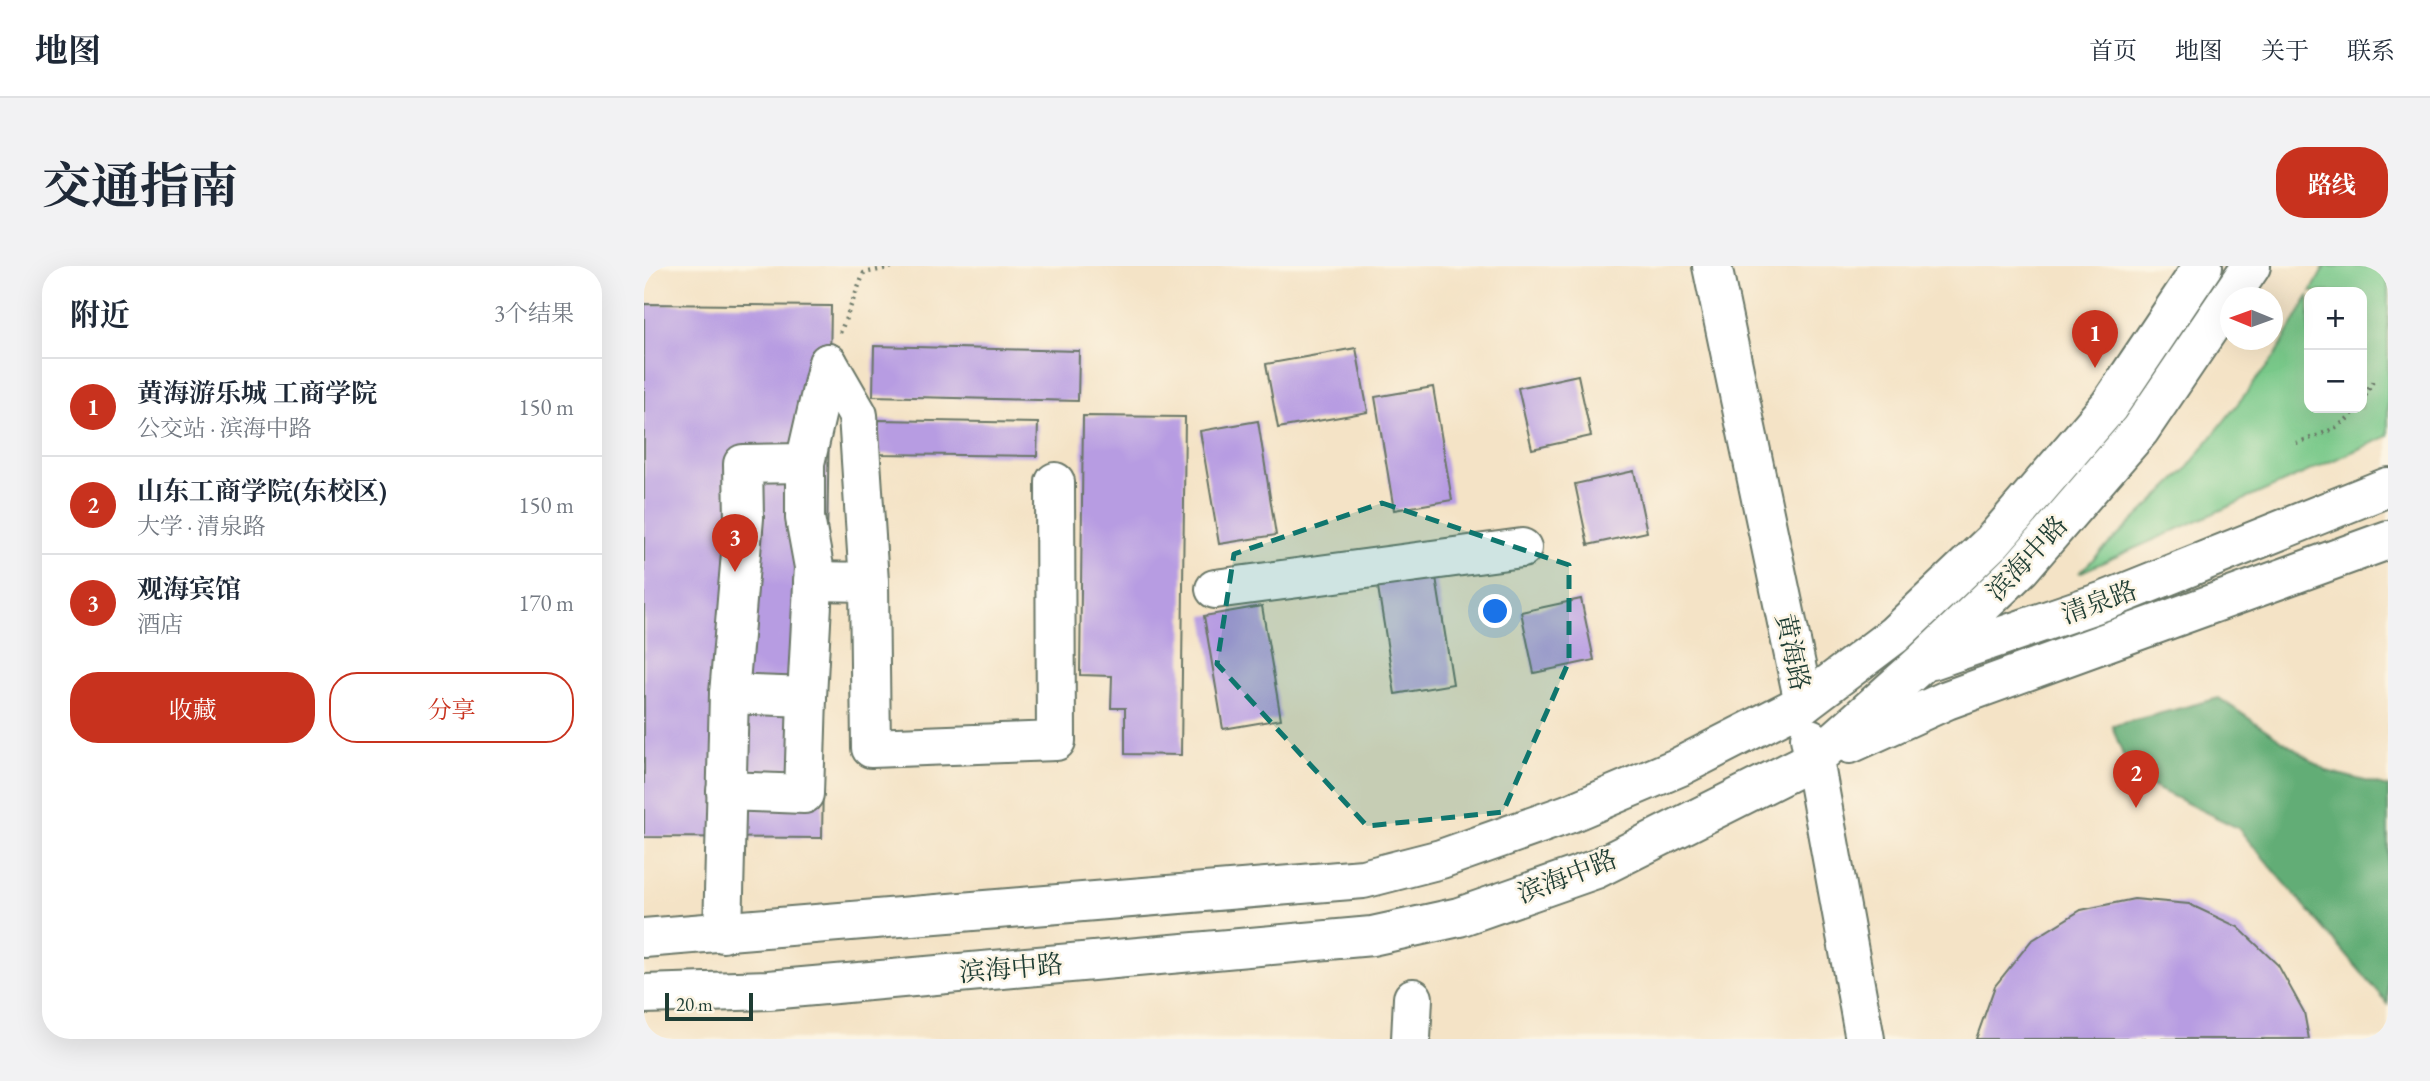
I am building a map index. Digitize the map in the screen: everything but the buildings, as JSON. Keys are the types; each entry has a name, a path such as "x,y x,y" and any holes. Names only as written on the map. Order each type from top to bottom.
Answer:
{"main road":[{"name":"黄海路","path":"1712,266 1804,703 1865,1039"},
{"name":"滨海中路","path":"644,938 1363,879 1441,859 1568,814 1679,767 1804,703 1894,635 1993,541 2109,406 2203,266"},
{"name":"滨海中路","path":"644,994 783,989 1372,936 1459,917 1596,869 1813,760 1922,663 2021,568 2140,430 2251,266"},
{"path":"726,791 804,793 814,568 805,518 805,463 828,363"},
{"path":"828,363 858,415 869,582 871,748 1056,741 1055,482"},
{"path":"723,933 729,694 744,518 743,464 805,463"},
{"name":"清泉路","path":"1804,703 2107,600 2388,487"},
{"name":"清泉路","path":"1813,760 1947,699 2388,540"},
{"path":"1215,589 1522,548"},
{"path":"813,581 869,582"},
{"path":"729,694 807,697"},
{"path":"1411,1039 1413,998"}],"path":[{"path":"828,363 864,273 897,266"},
{"path":"2367,392 2373,381"},
{"path":"2296,443 2330,432 2354,413"}],"highlighted area":[{"path":"1382,503 1569,565 1569,661 1503,812 1367,826 1217,664 1234,554"}],"green space":[{"path":"2325,266 2388,266 2388,436 2079,573 2184,472 2279,350 2283,350 2283,342 2304,304 2304,413 2367,413 2367,287 2314,287"},
{"path":"2219,698 2327,771 2388,787 2388,1004 2238,828 2131,776 2112,726"}],"place":[{"name":"黄海游乐城 工商学院","path":"2095,368"},
{"name":"观海宾馆","path":"735,572"},
{"name":"山东工商学院(东校区)","path":"2136,808"}]}
